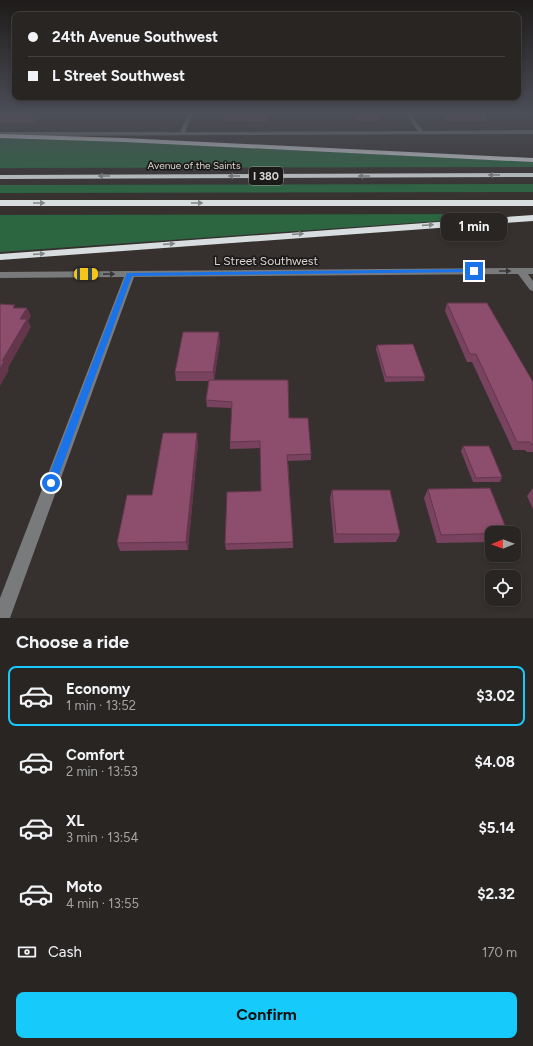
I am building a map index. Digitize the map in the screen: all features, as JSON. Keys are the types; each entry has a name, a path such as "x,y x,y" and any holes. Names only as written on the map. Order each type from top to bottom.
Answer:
{"highway":[{"path":"182,143 533,160"},
{"name":"Avenue of the Saints","path":"0,177 533,175"},
{"path":"0,203 533,203"},
{"path":"0,257 533,218"}],"street":[{"path":"521,271 533,288"},
{"name":"L Street Southwest","path":"0,275 533,271"},
{"path":"1,618 130,274"}],"green space":[{"path":"0,143 144,143 533,162 533,167 0,168"},
{"path":"533,184 533,192 0,193 0,185"},
{"path":"494,214 497,217 0,252 0,215"}],"building":[{"path":"447,303 487,303 533,382 533,445 530,442 517,442 476,354 470,354"},
{"path":"0,304 15,305 13,308 27,308 20,319 27,319 2,361 4,361 0,369"},
{"path":"183,332 219,332 213,372 175,372"},
{"path":"413,344 425,377 386,377 377,345"},
{"path":"209,380 288,380 289,418 308,418 311,454 287,455 293,542 225,544 227,492 261,491 260,441 230,442 232,402 206,400"},
{"path":"163,433 197,433 186,542 117,543 127,495 152,495"},
{"path":"463,446 489,446 502,477 476,478"},
{"path":"490,488 505,526 485,526 485,534 441,535 428,489"},
{"path":"332,490 390,490 400,534 336,534"}],"route":[{"path":"51,483 130,274 474,271"}]}
